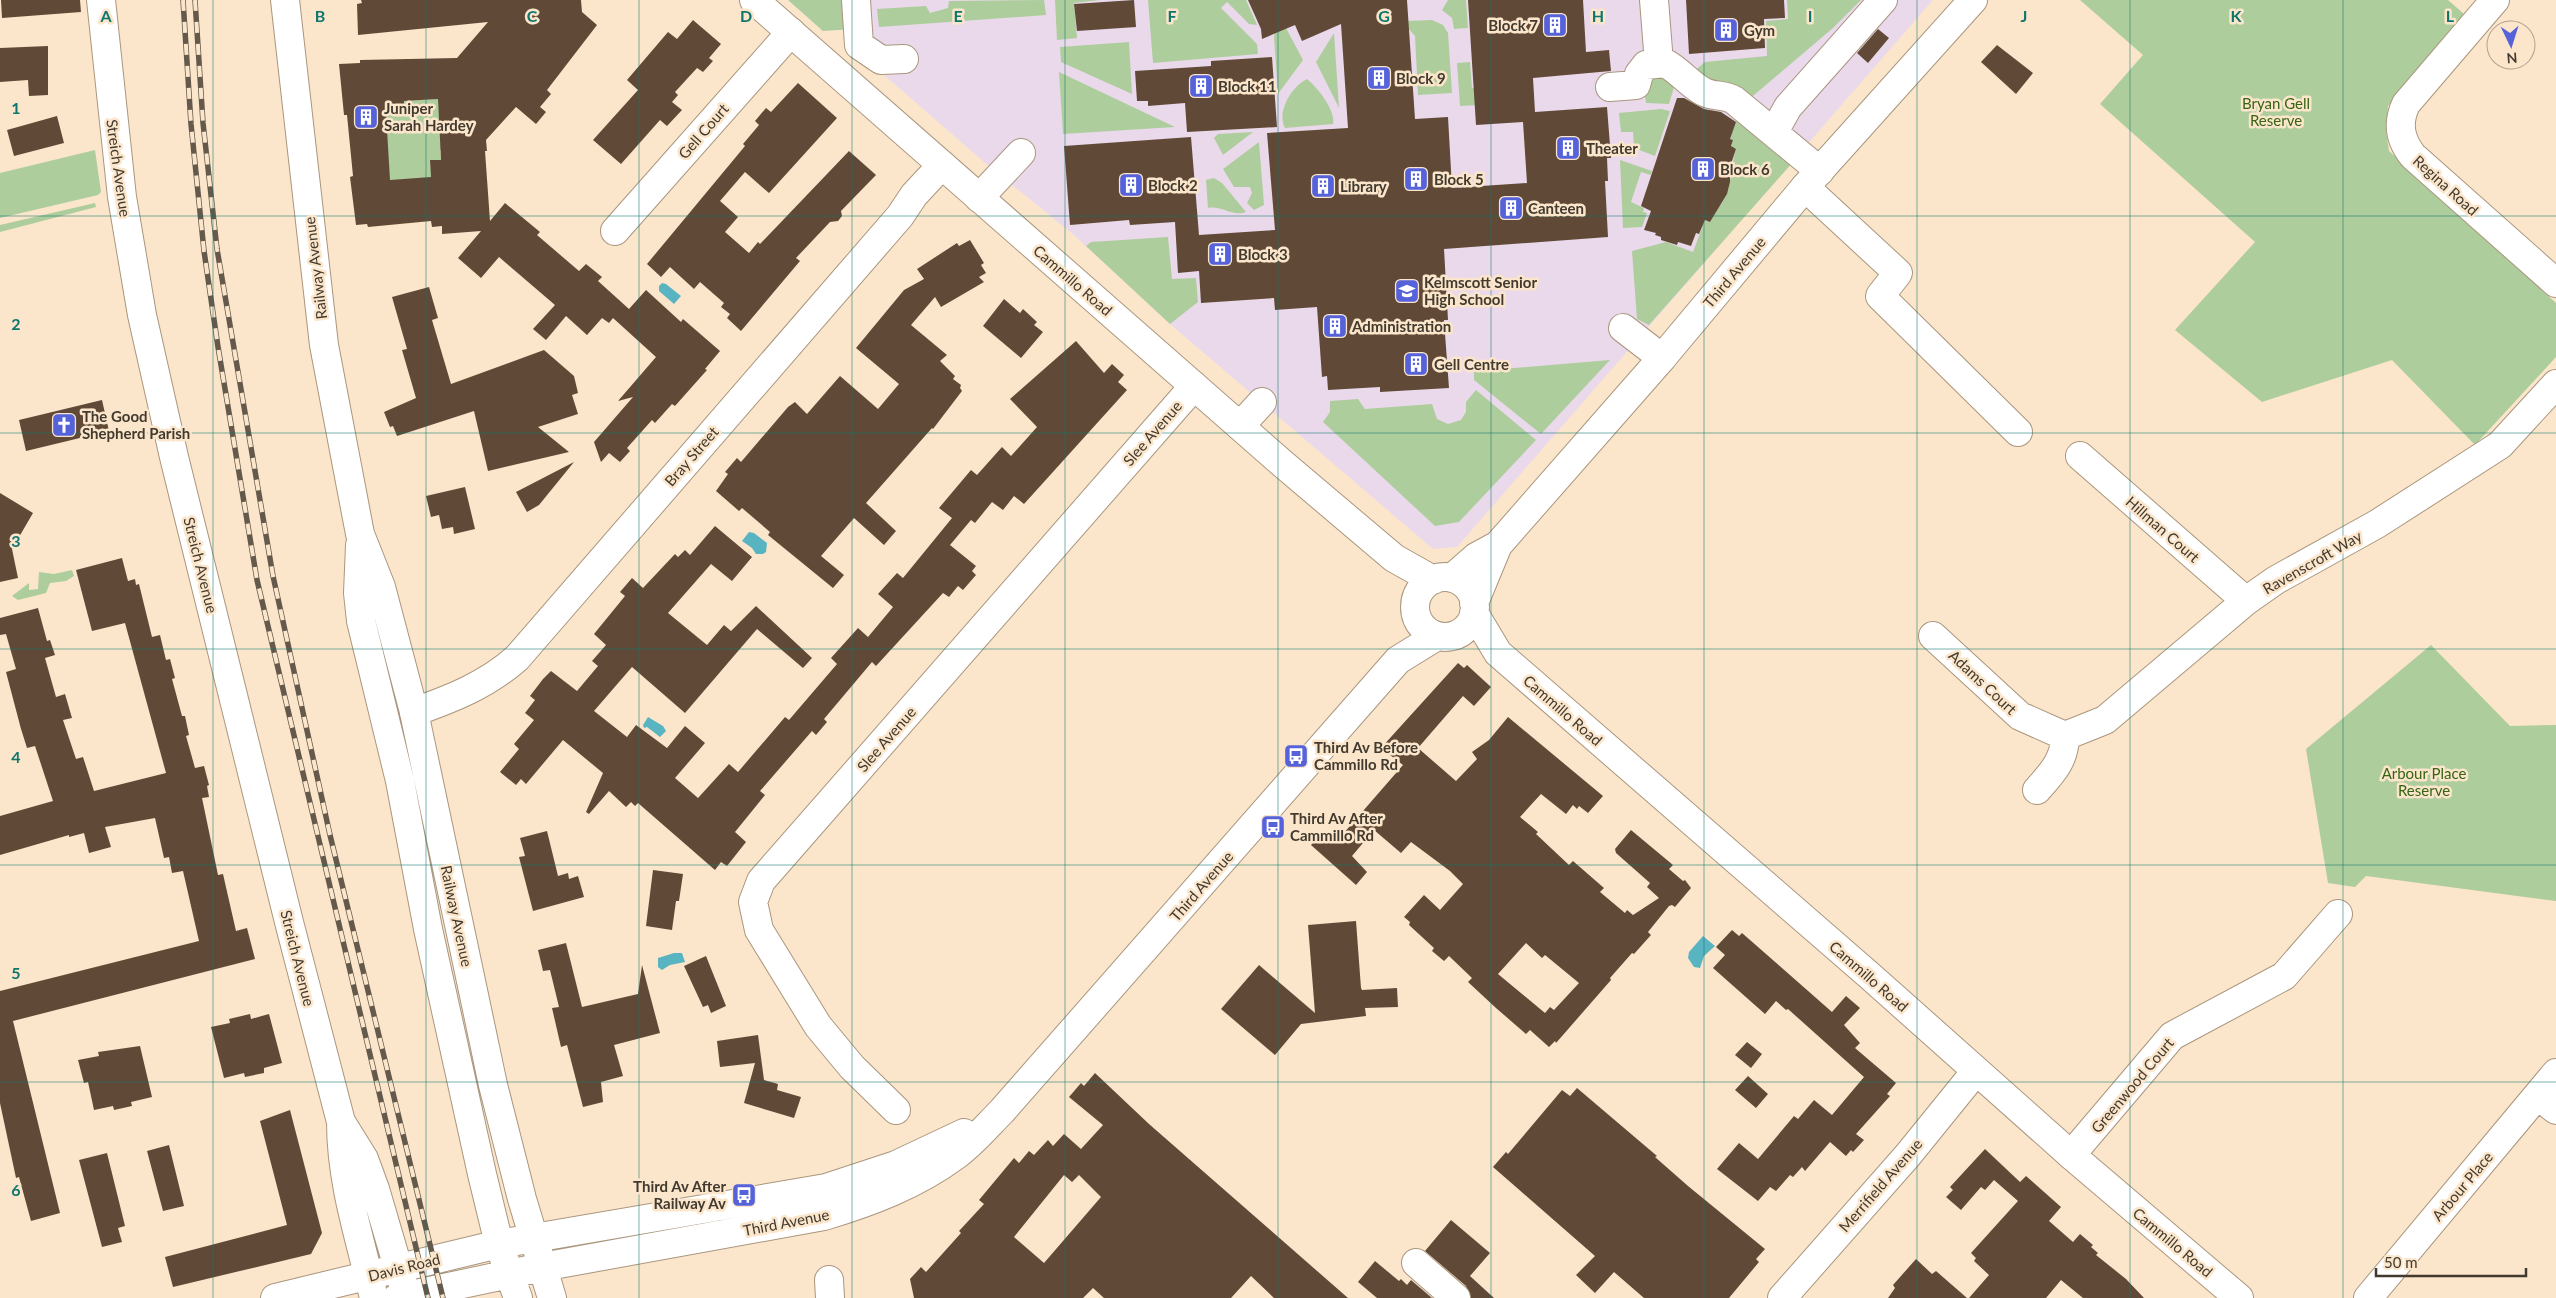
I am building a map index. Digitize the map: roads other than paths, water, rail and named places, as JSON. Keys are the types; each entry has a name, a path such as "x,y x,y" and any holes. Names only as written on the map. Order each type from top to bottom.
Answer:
{"main road":[{"name":"Streich Avenue","path":"101,0 122,197 142,315 174,457 295,947 341,1122 341,1155 353,1218 371,1287"},
{"name":"Railway Avenue","path":"285,0 324,345 360,534 381,587 414,712 491,1076 552,1298"},
{"name":"Cammillo Road","path":"754,0 1194,386 1394,558 1429,592"},
{"path":"856,0 859,45 881,60 904,60"},
{"path":"1654,0 1659,63"},
{"path":"1774,132 1788,107 1883,0"},
{"name":"Third Avenue","path":"1474,608 1498,545 1662,358 1813,179 1973,0"},
{"name":"Regina Road","path":"2495,0 2406,104 2401,120 2401,137 2412,156 2556,283"},
{"name":"Gell Court","path":"615,231 791,32"},
{"path":"1610,87 1636,85 1642,69 1646,65 1659,63 1670,65 1702,91 1729,97 1774,132 1813,179 1898,273 1880,296 2018,432"},
{"path":"979,198 1021,153"},
{"name":"Bray Street","path":"414,712 470,690 500,673 517,658 900,216 914,195 942,165"},
{"path":"1623,328 1662,358"},
{"name":"Ravenscroft Way","path":"2065,736 2105,720 2246,601 2276,580 2376,524 2500,445 2556,384"},
{"name":"Slee Avenue","path":"896,1110 852,1067 818,1026 759,930 753,902 761,881 1194,386"},
{"path":"1240,426 1262,402"},
{"name":"Hillman Court","path":"2080,456 2246,601"},
{"name":"Railway Avenue","path":"360,534 358,593 361,621 400,782 428,929 482,1174 499,1244 514,1286"},
{"name":"Third Avenue","path":"542,1267 788,1223 857,1206 895,1191 957,1155 1002,1111 1398,660 1429,592 1476,556 1498,545"},
{"path":"1466,586 1471,592 1474,608 1467,627 1446,636 1423,628 1429,592 1466,586"},
{"name":"Cammillo Road","path":"1474,608 1498,653 2071,1155 2239,1298"},
{"name":"Cammillo Road","path":"1446,636 1498,653"},
{"name":"Third Avenue","path":"1398,660 1446,636"},
{"name":"Adams Court","path":"1933,636 2020,716 2065,736"},
{"path":"2037,790 2060,762 2065,751 2065,736"},
{"name":"Greenwood Court","path":"2071,1155 2172,1036 2284,976 2338,914"},
{"name":"Merrifield Avenue","path":"1782,1298 1908,1155 1976,1071"},
{"name":"Arbour Place","path":"2368,1298 2547,1103 2556,1073"},
{"name":"Third Avenue","path":"534,1238 762,1200 858,1179 953,1140 1002,1111"},
{"name":"Streich Avenue","path":"341,1122 364,1159 375,1189 398,1268 403,1297"},
{"name":"Davis Road","path":"275,1298 371,1287 398,1268 499,1244 534,1238"},
{"path":"1416,1263 1456,1298"},
{"name":"Davis Road","path":"403,1297 514,1286 542,1267"}],"water":[{"path":"662,283 681,296 674,304 659,291 659,286"},
{"path":"749,532 754,533 767,543 766,552 756,554 752,548 742,541"},
{"path":"648,717 663,726 666,731 660,737 647,727 644,728 643,725"},
{"path":"1703,936 1715,946 1704,956 1700,968 1694,967 1688,958 1689,952"},
{"path":"674,953 682,953 685,962 670,965 662,970 658,967 658,958"}],"railway":[{"path":"183,0 191,124 204,251 257,580 428,1298"},
{"path":"195,0 203,123 217,249 273,576 330,835 443,1298"}],"place":[{"name":"Block 7","path":"1555,25"},
{"name":"Gym","path":"1726,30"},
{"name":"Block 9","path":"1379,78"},
{"name":"Block 11","path":"1201,86"},
{"name":"Juniper Sarah Hardey","path":"366,117"},
{"name":"Theater","path":"1568,148"},
{"name":"Block 6","path":"1703,169"},
{"name":"Block 5","path":"1416,179"},
{"name":"Block 2","path":"1131,185"},
{"name":"Library","path":"1323,186"},
{"name":"Canteen","path":"1511,208"},
{"name":"Block 3","path":"1220,254"},
{"name":"Kelmscott Senior High School","path":"1407,291"},
{"name":"Administration","path":"1335,326"},
{"name":"Gell Centre","path":"1416,364"},
{"name":"The Good Shepherd Parish","path":"64,425"},
{"name":"Third Av Before Cammillo Rd","path":"1296,756"},
{"name":"Third Av After Cammillo Rd","path":"1273,827"},
{"name":"Third Av After Railway Av","path":"744,1195"}],"park label":[{"name":"Bryan Gell Reserve","path":"2276,112"},
{"name":"Arbour Place Reserve","path":"2424,782"}]}
